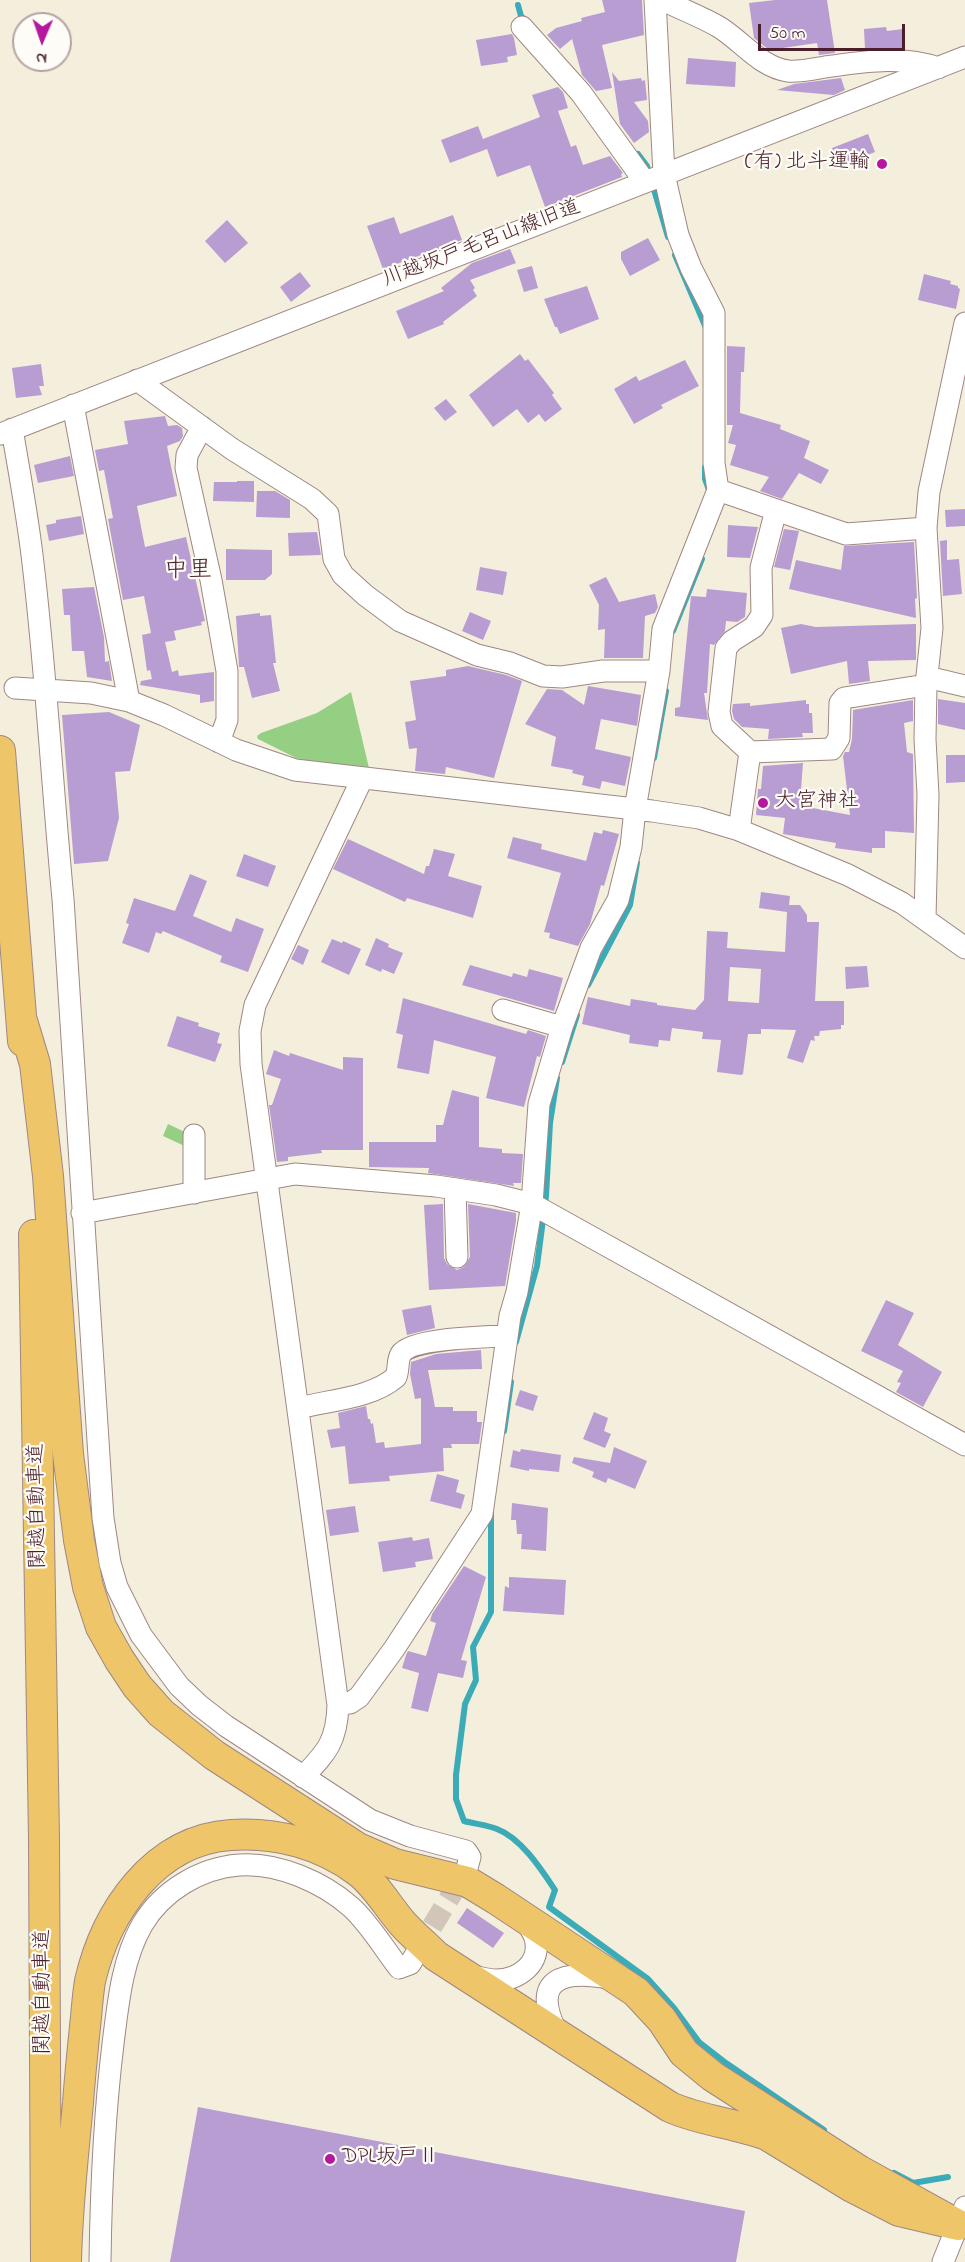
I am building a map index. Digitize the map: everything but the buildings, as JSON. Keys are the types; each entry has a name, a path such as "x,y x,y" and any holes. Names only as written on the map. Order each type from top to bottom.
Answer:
{"highway":[{"name":"関越自動車道","path":"0,751 22,1021 35,1260 44,1838 46,2262"},
{"path":"22,1021 35,1064 48,1176 68,1455 79,1540 88,1587 98,1617 119,1659 137,1686 161,1713 214,1755 358,1848 395,1864 468,1882 617,1979 651,2005 684,2053 712,2076 860,2170 963,2220"},
{"path":"66,2262 73,2154 90,1982 104,1938 117,1910 133,1889 168,1856 220,1835 253,1833 312,1846 359,1872 374,1886 403,1924 436,1956 556,2031 670,2107 700,2119 752,2129 767,2135 852,2187 899,2211 963,2220"}],"street":[{"path":"653,178 655,0 665,1 719,27 766,64 789,71 862,62 904,60 921,62 938,68"},
{"path":"338,1705 358,1697 366,1687 394,1649 482,1514 510,1316 538,1207 539,1104 561,1027 591,948 618,900 642,810 663,629 714,499 714,313 691,268 653,178 522,27"},
{"name":"川越坂戸毛呂山線旧道","path":"6,432 965,57"},
{"path":"925,918 928,795 925,739 932,628 926,528 929,492 965,323"},
{"path":"137,380 202,427 312,499 328,514 334,559 344,575 365,596 400,621 477,655 510,663 543,676 562,677 603,670 659,670"},
{"path":"72,405 129,701"},
{"path":"202,427 187,455 186,468 211,580 227,672 228,720 219,742"},
{"path":"6,432 32,554 45,688 63,899 103,1518 110,1563 117,1587 141,1635 179,1686 226,1726 370,1820 410,1836 466,1851 470,1857 467,1868"},
{"path":"714,499 776,510 846,534 926,528"},
{"path":"776,510 761,568 762,615 754,627 732,641 726,648 718,712 722,726 750,752 832,749 839,738 840,703 843,698 927,681 965,686"},
{"path":"15,688 45,688 91,693 129,701 266,762 295,770 699,818 739,830 878,889 925,918 965,948"},
{"path":"739,830 750,752"},
{"path":"303,1777 317,1763 335,1737 338,1705 251,1064 250,1031 255,1005 362,779"},
{"path":"503,1010 561,1027"},
{"path":"194,1135 194,1192"},
{"path":"82,1213 295,1173 496,1195 538,1207 965,1444"},
{"path":"455,1189 458,1257"},
{"path":"299,1408 369,1392 387,1384 396,1377 399,1356 406,1349 452,1338 507,1336"},
{"path":"99,2262 104,2111 118,2000 132,1949 142,1925 155,1907 174,1889 197,1875 223,1866 254,1864 306,1879 332,1892 353,1908 399,1968 410,1964 416,1953"},
{"path":"466,1975 496,1980 512,1977 525,1971 533,1962 536,1945 535,1938 523,1917"},
{"path":"556,2031 546,2003 548,1992 555,1982 565,1976 578,1974 617,1979"},
{"path":"944,2262 963,2220"}],"green space":[{"path":"351,692 369,768 316,763 296,758 258,739 257,736 261,733 317,713"},
{"path":"168,1124 191,1135 191,1149 163,1136"}],"waterway":[{"path":"518,5 521,16 527,22"},
{"path":"638,154 649,173"},
{"path":"652,183 668,237"},
{"path":"675,255 706,328"},
{"path":"705,467 705,479 709,490"},
{"path":"673,631 702,559"},
{"path":"654,758 666,691"},
{"path":"588,985 630,905 637,863"},
{"path":"562,1062 577,1015"},
{"path":"516,1342 537,1266 546,1196 550,1123 557,1078"},
{"path":"504,1431 511,1382"},
{"path":"491,1512 491,1612 473,1647 476,1680 465,1704 456,1775 456,1799 464,1821 489,1826 514,1839 530,1855 555,1890 549,1907 648,1979 674,2008 699,2042 824,2130"},
{"path":"894,2173 913,2183 948,2177"}],"tunnel":[{"path":"416,1953 467,1869"}],"place":[{"name":"(有) 北斗運輸","path":"882,164"},
{"name":"大宮神社","path":"763,803"},
{"name":"DPL坂戸Ⅱ","path":"330,2159"}],"district":[{"name":"中里","path":"188,572"}]}
